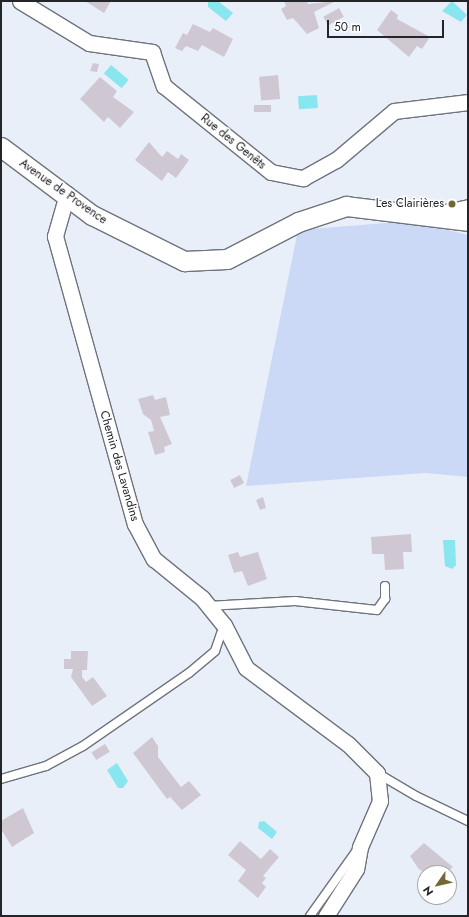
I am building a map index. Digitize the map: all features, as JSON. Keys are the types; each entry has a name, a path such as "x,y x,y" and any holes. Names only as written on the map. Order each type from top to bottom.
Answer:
{"street":[{"name":"Rue des Genêts","path":"20,1 89,43 152,52 164,86 271,172 303,178 336,160 394,111 468,102"},
{"name":"Avenue de Provence","path":"1,147 67,194 92,215 184,261 227,259 259,246 298,222 346,206 434,214 468,221"},
{"name":"Chemin des Lavandins","path":"67,194 55,236 135,524 154,559 208,606 224,625 246,668 348,744 377,773"},
{"path":"434,214 468,207"},
{"path":"326,916 356,869 360,847 380,801 377,773"}],"lane":[{"path":"208,606 295,601 377,610 385,599 385,586"},
{"path":"1,779 46,766 83,746 177,682 214,651 224,625"},
{"path":"377,773 416,796 468,821"},
{"path":"310,916 360,847"}],"shaded area":[{"path":"411,221 468,235 468,477 425,473 246,486 298,230"}],"water":[{"path":"208,1 218,1 233,13 226,21 208,7"},
{"path":"452,1 467,15 461,22 442,11"},
{"path":"111,65 129,80 122,88 104,73"},
{"path":"317,95 318,108 299,109 298,96"},
{"path":"443,540 455,540 456,565 452,569 445,566"},
{"path":"117,763 128,781 123,788 118,788 107,770"},
{"path":"264,821 277,832 272,839 258,828 259,822"}],"building":[{"path":"85,1 111,1 104,13"},
{"path":"284,1 307,1 308,4 336,1 314,12 319,28 307,34 293,18 287,20 281,9 286,6"},
{"path":"339,8 344,17 328,25 323,17"},
{"path":"391,10 398,15 397,19 430,37 422,49 417,46 409,57 377,30"},
{"path":"193,24 210,32 213,28 233,39 224,57 202,45 198,51 186,46 182,51 175,48 183,33 187,35"},
{"path":"93,63 99,64 97,72 90,71"},
{"path":"278,75 280,99 261,101 259,77"},
{"path":"100,77 117,91 113,97 134,112 120,128 108,117 104,122 80,99"},
{"path":"254,105 271,105 271,112 254,112"},
{"path":"149,142 162,157 167,151 178,159 181,154 189,160 176,178 168,172 162,181 135,160"},
{"path":"153,395 155,400 166,397 170,415 160,417 172,444 164,447 165,452 155,455 148,432 154,431 151,420 143,414 138,399"},
{"path":"240,475 244,483 234,488 230,480"},
{"path":"263,497 266,508 260,510 256,500"},
{"path":"411,534 412,552 403,552 404,569 385,570 384,554 372,554 371,537"},
{"path":"238,552 240,557 258,552 267,579 248,586 242,571 234,573 228,555"},
{"path":"71,651 88,651 87,670 82,670 82,677 86,682 93,677 107,696 92,706 71,677 73,669 64,669 64,659 71,659"},
{"path":"152,737 158,746 158,757 181,787 189,781 201,795 182,810 170,797 167,799 133,753"},
{"path":"105,744 110,752 96,760 91,752"},
{"path":"23,808 34,833 12,847 1,829 1,821"},
{"path":"240,841 261,859 270,849 279,857 263,876 266,878 262,883 266,887 258,898 238,881 246,870 228,855"},
{"path":"424,843 451,865 417,865 417,866 410,856"}],"place":[{"name":"Les Clairières","path":"452,204"}]}
